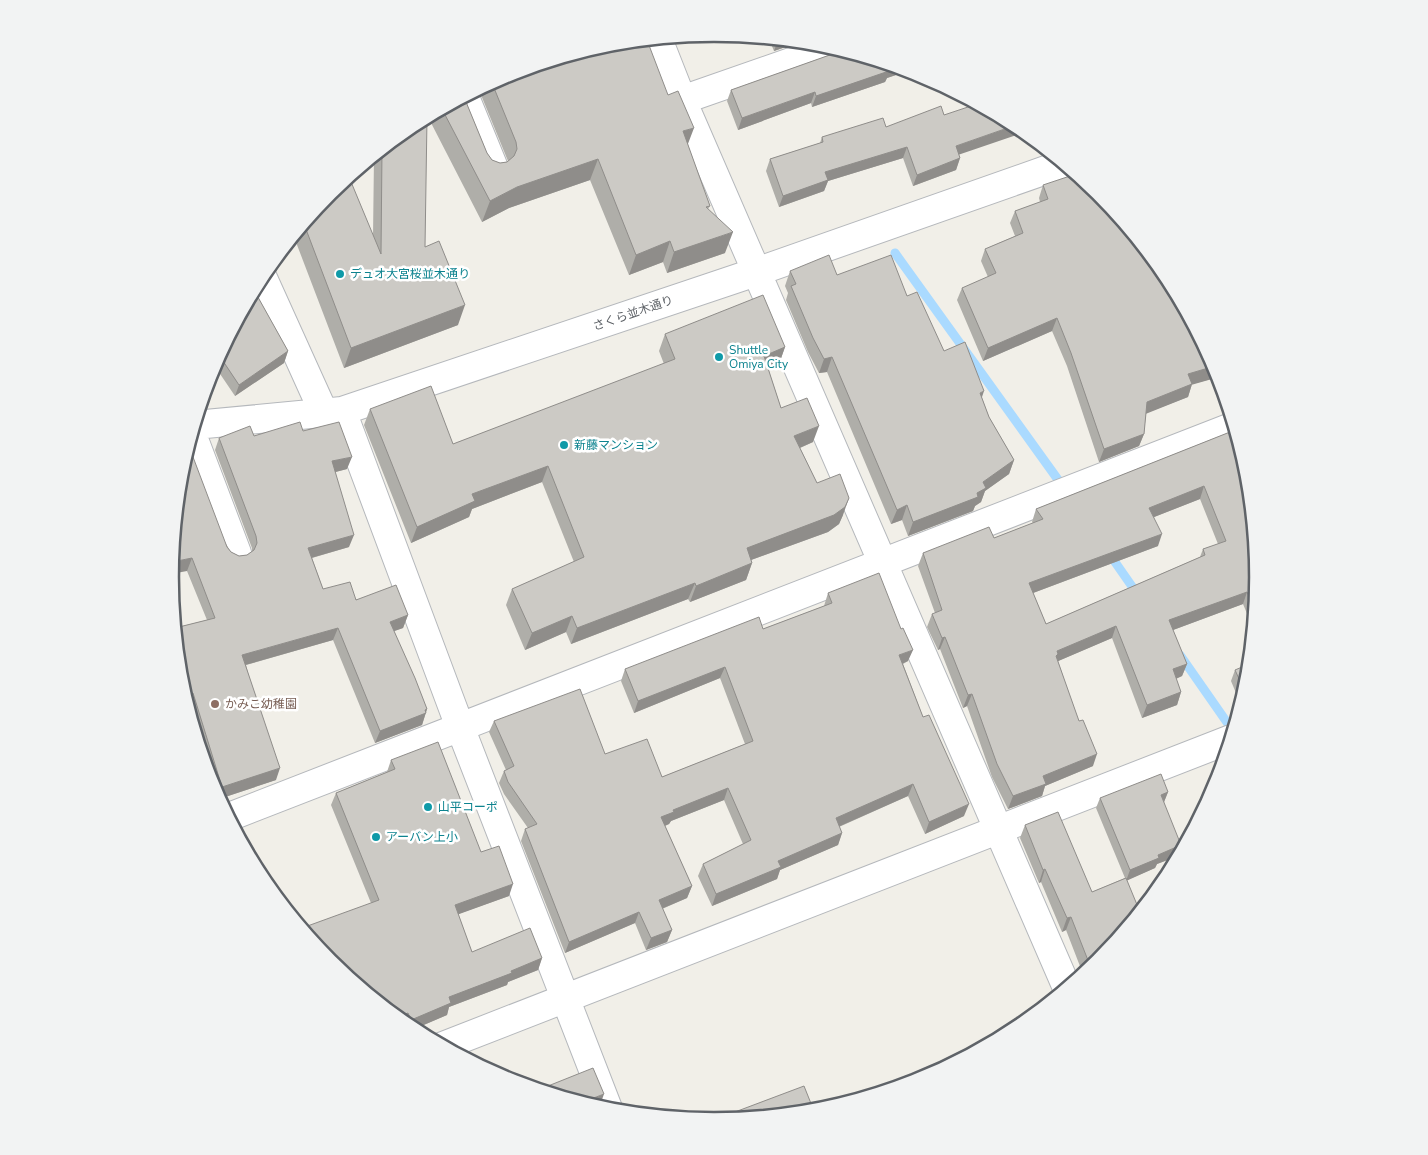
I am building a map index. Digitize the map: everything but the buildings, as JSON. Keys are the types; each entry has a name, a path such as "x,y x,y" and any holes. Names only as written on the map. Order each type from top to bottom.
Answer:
{"street":[{"path":"661,46 682,100 881,564 1064,982"},
{"path":"682,100 817,53"},
{"path":"467,103 494,168"},
{"name":"さくら並木通り","path":"201,424 332,411 756,272 1056,166"},
{"path":"266,284 332,411 460,727 605,1101"},
{"path":"234,815 1228,428"},
{"path":"196,444 237,553"},
{"path":"450,1043 998,828 1223,742"}],"waterway":[{"path":"895,253 1064,488"},
{"path":"1108,552 1138,595"},
{"path":"1180,655 1228,724"}],"place":[{"name":"デュオ大宮桜並木通り","path":"340,274"},
{"name":"Shuttle Omiya City","path":"719,357"},
{"name":"新藤マンション","path":"564,445"},
{"name":"かみこ幼稚園","path":"215,704"},
{"name":"山平コーポ","path":"428,807"},
{"name":"アーバン上小","path":"376,837"}]}
